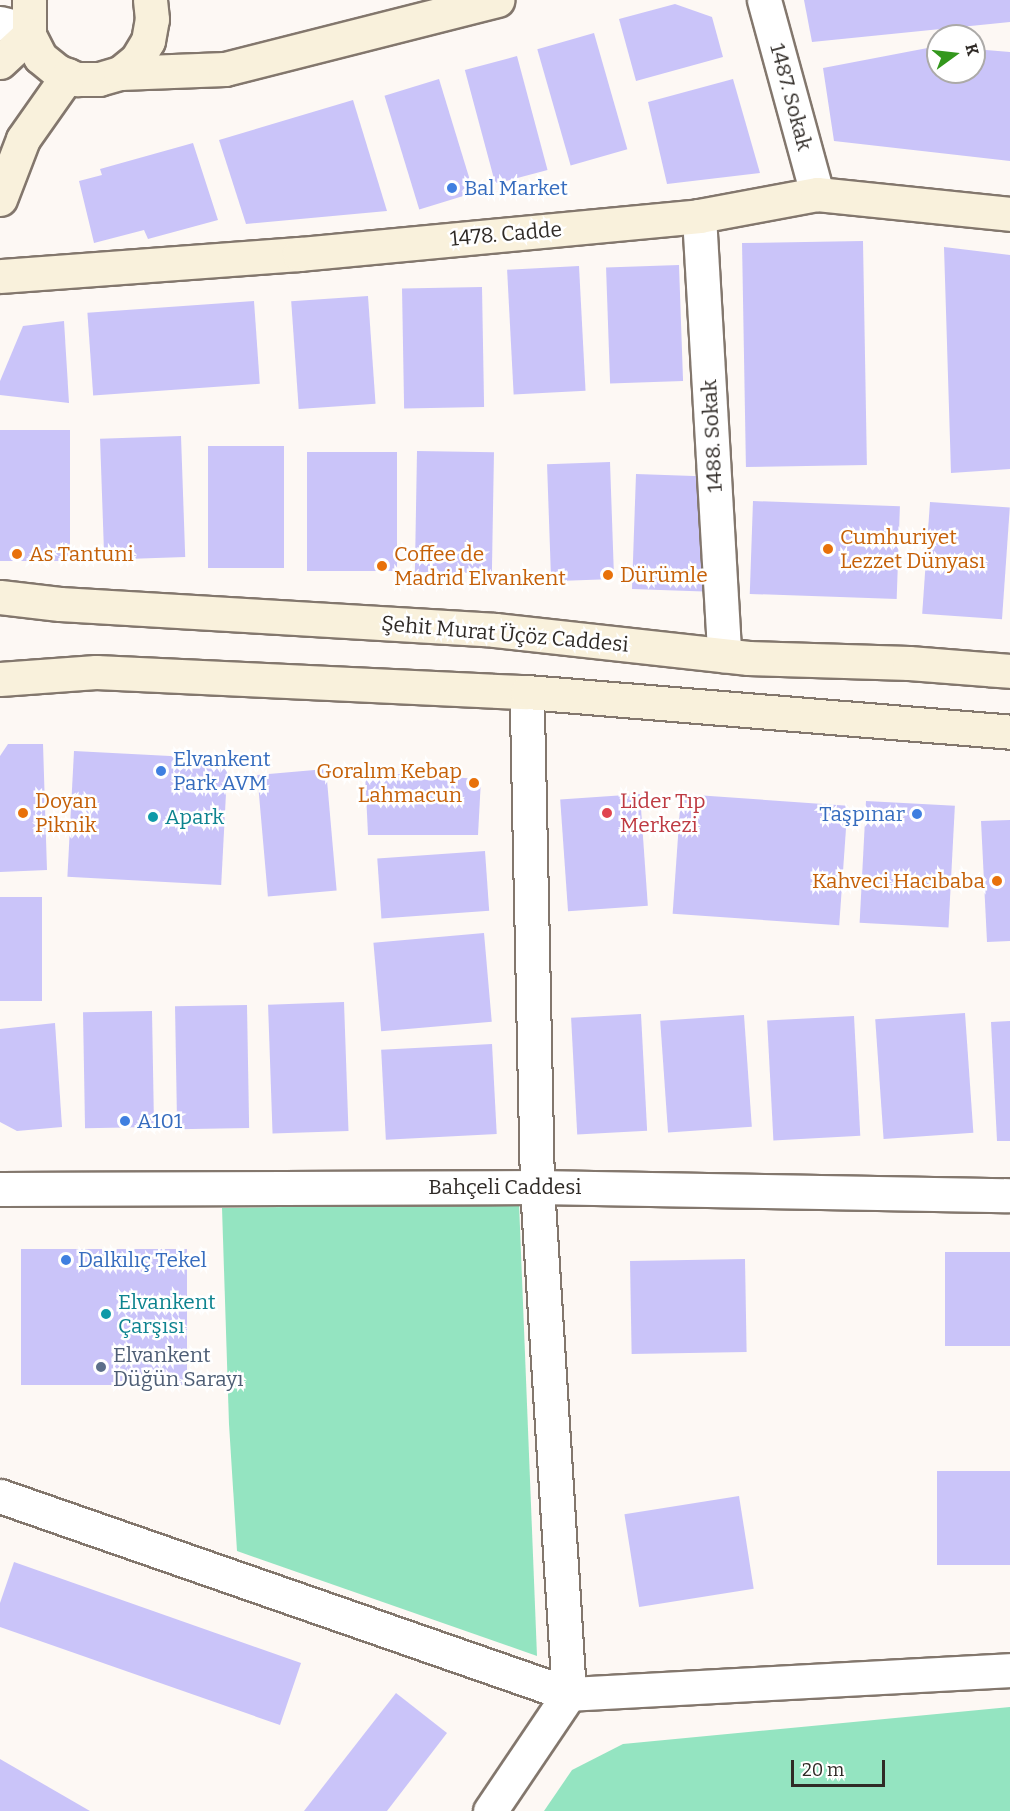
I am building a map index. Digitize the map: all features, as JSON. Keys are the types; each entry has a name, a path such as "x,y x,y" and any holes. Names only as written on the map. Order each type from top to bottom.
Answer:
{"main road":[{"path":"120,73 137,59 148,41 152,20 150,0"},
{"path":"22,22 40,57 68,75 99,79 120,73 225,69 497,0"},
{"path":"0,62 22,22"},
{"path":"0,199 23,139 68,75"},
{"name":"1478. Cadde","path":"0,276 299,254 699,216 817,194 1010,214"},
{"name":"Şehit Murat Üçöz Caddesi","path":"0,597 60,604 495,630 724,655 1010,671"},
{"path":"0,679 96,672 527,692 1010,732"}],"street":[{"name":"1487. Sokak","path":"764,0 817,194"},
{"name":"1488. Sokak","path":"699,216 724,655"},
{"path":"490,1811 569,1694 537,1187 527,692"},
{"name":"Bahçeli Caddesi","path":"0,1189 537,1187 1010,1195"},
{"path":"0,1496 569,1694 1010,1670"}],"green space":[{"path":"519,1203 537,1656 237,1551 229,1424 222,1208"},
{"path":"1010,1707 1010,1811 544,1811 572,1770 623,1744"}],"building":[{"path":"804,0 1010,0 1010,22 986,24 926,24 926,30 812,42"},
{"path":"675,4 712,17 723,57 636,81 619,19"},
{"path":"594,33 627,149 571,166 537,49"},
{"path":"926,48 926,84 986,84 986,50 1010,52 1010,161 834,141 823,68"},
{"path":"517,56 548,170 495,184 465,70"},
{"path":"439,79 474,193 419,209 384,96"},
{"path":"733,79 760,173 667,184 648,102"},
{"path":"353,100 387,211 246,224 219,140"},
{"path":"193,143 218,220 148,239 144,230 94,243 79,181 102,175 100,169"},
{"path":"863,241 867,465 746,467 742,243"},
{"path":"944,247 1010,255 1010,469 951,473"},
{"path":"679,265 683,381 610,383 606,268"},
{"path":"579,266 586,391 514,395 507,270"},
{"path":"482,287 484,407 404,408 402,288"},
{"path":"368,296 376,404 299,409 291,301"},
{"path":"254,301 260,384 93,395 87,313"},
{"path":"64,321 69,403 0,395 0,381 23,326"},
{"path":"0,430 70,430 70,561 0,561"},
{"path":"181,436 185,557 104,560 100,439"},
{"path":"208,446 284,446 284,568 208,568"},
{"path":"417,451 494,452 492,573 415,572"},
{"path":"307,452 397,452 397,571 307,571"},
{"path":"610,462 614,579 551,581 547,464"},
{"path":"636,474 708,477 704,591 632,589"},
{"name":"Cumhuriyet Lezzet Dünyası","path":"753,501 900,506 897,599 750,594"},
{"path":"930,502 1010,508 1002,619 922,614"},
{"name":"Doyan Piknik","path":"8,744 43,744 47,870 0,872 0,756"},
{"name":"Apark","path":"74,751 228,759 221,885 67,877"},
{"path":"326,769 337,891 268,897 257,775"},
{"path":"365,772 481,779 478,835 368,835"},
{"path":"640,794 648,906 568,911 560,800"},
{"path":"681,794 848,806 839,925 673,914"},
{"path":"866,801 955,806 948,927 860,923"},
{"name":"Kahveci Hacıbaba","path":"1010,820 1010,941 987,942 981,821"},
{"path":"485,851 489,911 381,918 377,859"},
{"path":"0,897 42,897 42,1001 0,1001"},
{"path":"484,933 492,1022 381,1031 373,943"},
{"path":"344,1002 349,1131 273,1134 268,1005"},
{"path":"247,1005 249,1128 177,1129 175,1006"},
{"path":"152,1011 154,1127 85,1128 83,1012"},
{"path":"965,1013 973,1133 884,1139 875,1019"},
{"path":"641,1014 647,1131 577,1135 571,1018"},
{"path":"744,1015 752,1127 668,1133 660,1021"},
{"path":"854,1016 860,1136 773,1140 767,1021"},
{"path":"1010,1021 1010,1141 997,1141 991,1022"},
{"path":"55,1023 62,1127 17,1131 0,1122 0,1029"},
{"path":"492,1044 497,1134 386,1140 381,1050"},
{"name":"Elvankent Çarşısı","path":"21,1249 187,1249 187,1385 21,1385"},
{"path":"945,1252 1010,1252 1010,1346 945,1346"},
{"path":"745,1259 747,1352 632,1354 630,1261"},
{"path":"937,1471 1010,1471 1010,1565 937,1565"},
{"path":"739,1496 754,1589 639,1607 624,1514"},
{"path":"14,1562 301,1663 280,1725 0,1627 0,1603"},
{"path":"396,1693 447,1733 387,1811 304,1811"},
{"path":"0,1759 90,1811 0,1811"}],"place":[{"name":"Bal Market","path":"452,188"},
{"name":"Cumhuriyet Lezzet Dünyası","path":"828,549"},
{"name":"As Tantuni","path":"17,554"},
{"name":"Coffee de Madrid Elvankent","path":"382,566"},
{"name":"Dürümle","path":"608,575"},
{"name":"Elvankent Park AVM","path":"161,771"},
{"name":"Goralım Kebap Lahmacun","path":"474,783"},
{"name":"Doyan Piknik","path":"23,813"},
{"name":"Lider Tıp Merkezi","path":"607,813"},
{"name":"Taşpınar","path":"917,814"},
{"name":"Apark","path":"153,817"},
{"name":"Kahveci Hacıbaba","path":"997,881"},
{"name":"A101","path":"125,1121"},
{"name":"Dalkılıç Tekel","path":"66,1260"},
{"name":"Elvankent Çarşısı","path":"106,1314"},
{"name":"Elvankent Düğün Sarayı","path":"101,1367"}]}
